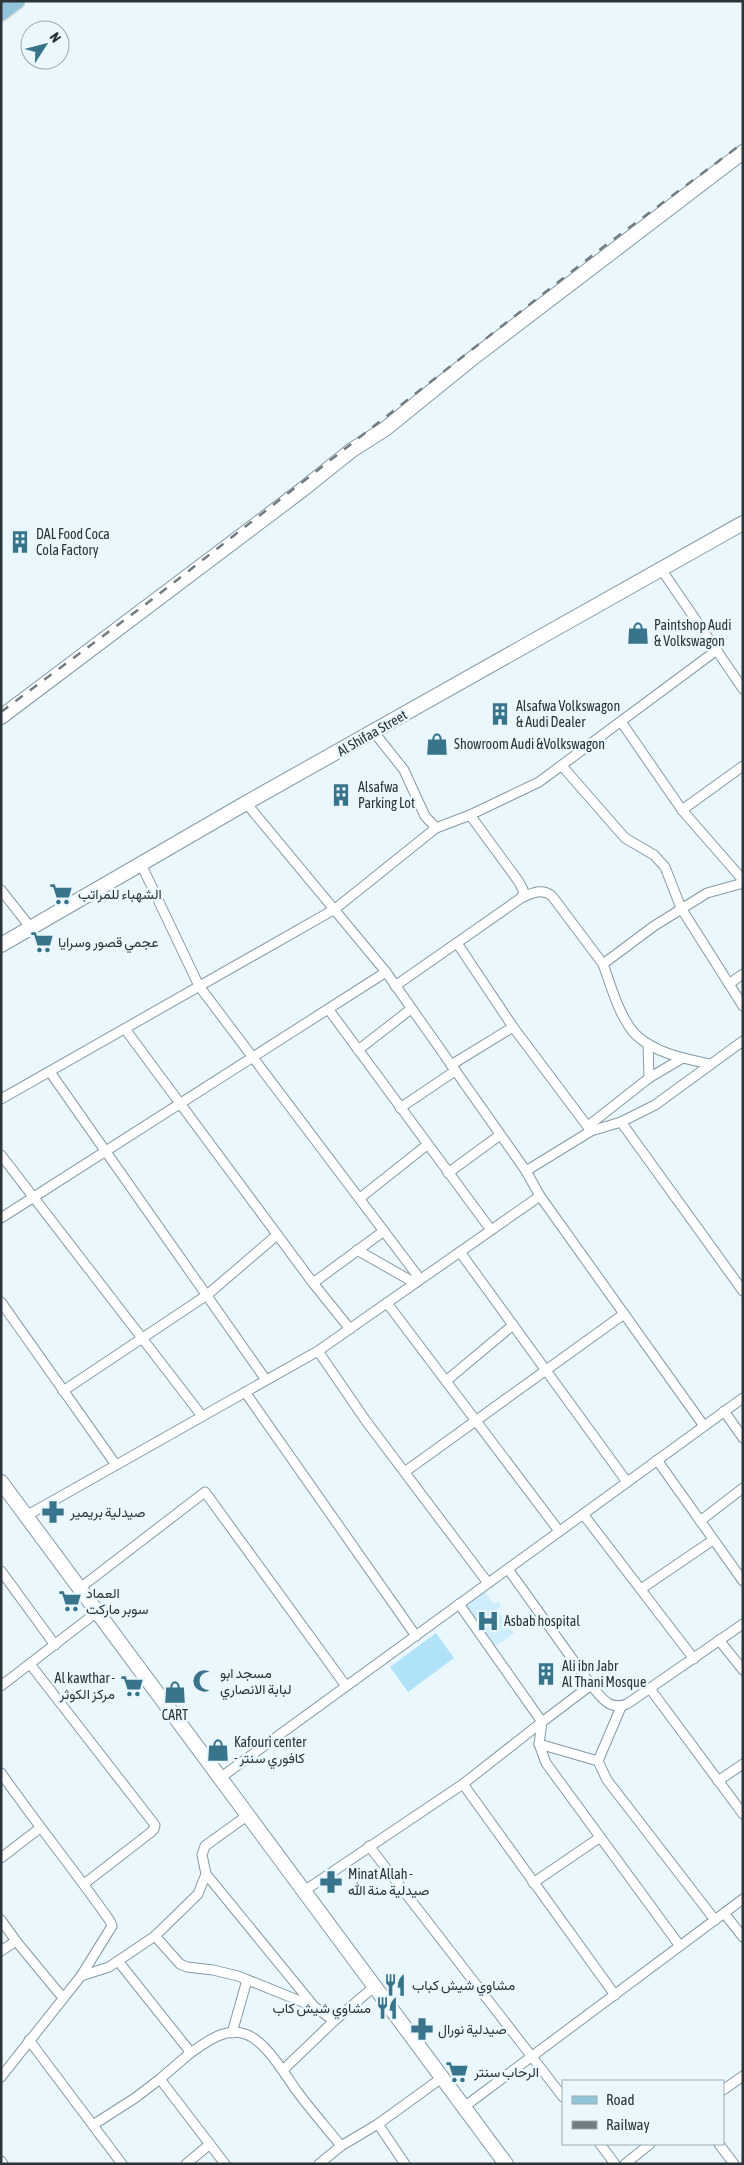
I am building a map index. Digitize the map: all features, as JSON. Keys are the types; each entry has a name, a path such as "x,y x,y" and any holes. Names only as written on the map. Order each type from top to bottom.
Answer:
{"main road":[{"path":"1,13 17,1"}],"street":[{"path":"6,713 302,490 352,450 385,429 469,361 743,152"},
{"name":"Al Shifaa Street","path":"1,945 246,803 743,523"},
{"path":"660,569 743,689"},
{"path":"1,1100 334,909 436,828 470,815 540,782 717,650"},
{"path":"602,964 681,908 707,893 743,882 682,810 622,722"},
{"path":"373,731 404,770 425,816 436,828"},
{"path":"562,766 625,838 654,855 665,867 681,908 743,1006"},
{"path":"682,810 743,766"},
{"path":"246,803 386,972 526,1171 540,1196 704,1426"},
{"path":"470,815 519,882 524,892 521,898"},
{"path":"140,864 199,986 360,1198 418,1281"},
{"path":"1,890 30,928"},
{"path":"395,986 521,898 533,892 542,891 552,896 602,964 628,1023 636,1034 648,1044 681,1058 710,1064"},
{"path":"457,943 513,1027 589,1129"},
{"path":"1,1218 181,1105 386,972"},
{"path":"729,984 743,974"},
{"path":"358,1050 411,1009"},
{"path":"329,1010 491,1230"},
{"path":"400,1108 453,1068 513,1027"},
{"path":"125,1029 277,1235 350,1329"},
{"path":"589,1129 621,1122 655,1105 743,1041"},
{"path":"648,1044 649,1078"},
{"path":"526,1171 589,1129 649,1078 681,1058"},
{"path":"50,1072 266,1380"},
{"path":"621,1122 743,1292"},
{"path":"448,1173 500,1135"},
{"path":"360,1198 427,1145"},
{"path":"1,1155 202,1416"},
{"path":"26,1516 318,1351 540,1196"},
{"path":"313,1283 384,1231"},
{"path":"63,1391 207,1295 277,1235"},
{"path":"357,1250 418,1281"},
{"path":"460,1252 627,1482"},
{"path":"1,1302 116,1465"},
{"path":"387,1303 559,1531"},
{"path":"406,1471 624,1314"},
{"path":"446,1381 513,1325"},
{"path":"318,1351 366,1421 406,1471 488,1583"},
{"path":"244,1392 416,1636"},
{"path":"220,1778 743,1398"},
{"path":"724,1411 743,1438"},
{"path":"658,1460 743,1581"},
{"path":"1,1482 506,2164"},
{"path":"700,1521 743,1488"},
{"path":"80,1588 205,1492 346,1686"},
{"path":"583,1514 694,1659"},
{"path":"641,1589 713,1540"},
{"path":"508,1569 604,1702 614,1706 621,1706 651,1690 743,1624"},
{"path":"1,1571 55,1645"},
{"path":"459,1604 542,1722 539,1744 546,1763 599,1838 680,1946"},
{"path":"1,1686 98,1612"},
{"path":"719,1640 743,1670"},
{"path":"30,1664 154,1825 150,1833 84,1884"},
{"path":"304,1891 463,1784 591,1684"},
{"path":"651,1690 743,1814"},
{"path":"621,1706 598,1761 607,1780 715,1920"},
{"path":"539,1744 598,1761"},
{"path":"718,1781 743,1764"},
{"path":"1,1773 40,1828 84,1884 112,1926 80,1976 2,2074"},
{"path":"463,1784 614,1995"},
{"path":"248,1815 205,1846 202,1855 206,1874 315,2007 334,2021"},
{"path":"1,1858 40,1828"},
{"path":"533,1883 599,1838"},
{"path":"369,1846 562,2095"},
{"path":"80,1976 109,1967 155,1936 198,1894 206,1874"},
{"path":"464,2107 743,1900"},
{"path":"724,1913 743,1937"},
{"path":"1,1920 63,1998"},
{"path":"155,1936 180,1964 247,1980 315,2007"},
{"path":"1,1951 16,1941"},
{"path":"118,1961 188,2049 189,2054"},
{"path":"232,2033 247,1980"},
{"path":"283,2070 334,2021 375,1986"},
{"path":"93,2125 135,2098 208,2041 220,2035 244,2034 256,2040 283,2070 296,2090 341,2146"},
{"path":"29,2040 122,2164"},
{"path":"724,2089 743,2076"},
{"path":"319,2164 341,2146 378,2124 443,2077"},
{"path":"160,2079 225,2164"},
{"path":"378,2124 405,2164"},
{"path":"186,2164 210,2144"},
{"path":"601,2145 616,2164"},
{"path":"625,2164 649,2145"},
{"path":"720,2145 734,2164"}],"shaded area":[{"name":"Asbab hospital","path":"482,1588 494,1604 498,1601 501,1606 497,1609 514,1633 492,1649 459,1605"},
{"path":"436,1633 454,1658 408,1692 390,1667"}],"railway":[{"path":"1,712 154,598 598,251 743,143"}],"place":[{"name":"DAL Food Coca Cola Factory","path":"20,542"},
{"name":"Paintshop Audi & Volkswagon","path":"638,633"},
{"name":"Alsafwa Volkswagon & Audi Dealer","path":"500,714"},
{"name":"Showroom Audi &Volkswagon","path":"437,744"},
{"name":"Alsafwa Parking Lot","path":"341,795"},
{"name":"الشهباء للمراتب","path":"61,894"},
{"name":"عجمي قصور وسرايا","path":"42,942"},
{"name":"صيدلية بريمير","path":"53,1512"},
{"name":"العماد سوبر ماركت","path":"70,1601"},
{"name":"Asbab hospital","path":"488,1621"},
{"name":"Ali ibn Jabr Al Thani Mosque","path":"546,1674"},
{"name":"مسجد ابو لبابة الانصاري","path":"204,1681"},
{"name":"Al kawthar - مركز الكوثر","path":"132,1686"},
{"name":"CART","path":"175,1692"},
{"name":"Kafouri center - كافوري سنتر","path":"218,1750"},
{"name":"Minat Allah - صيدلية منة الله","path":"331,1882"},
{"name":"مشاوي شيش كباب","path":"395,1985"},
{"name":"مشاوي شيش كاب","path":"387,2008"},
{"name":"صيدلية نورال","path":"422,2029"},
{"name":"الرحاب سنتر","path":"457,2072"}]}
